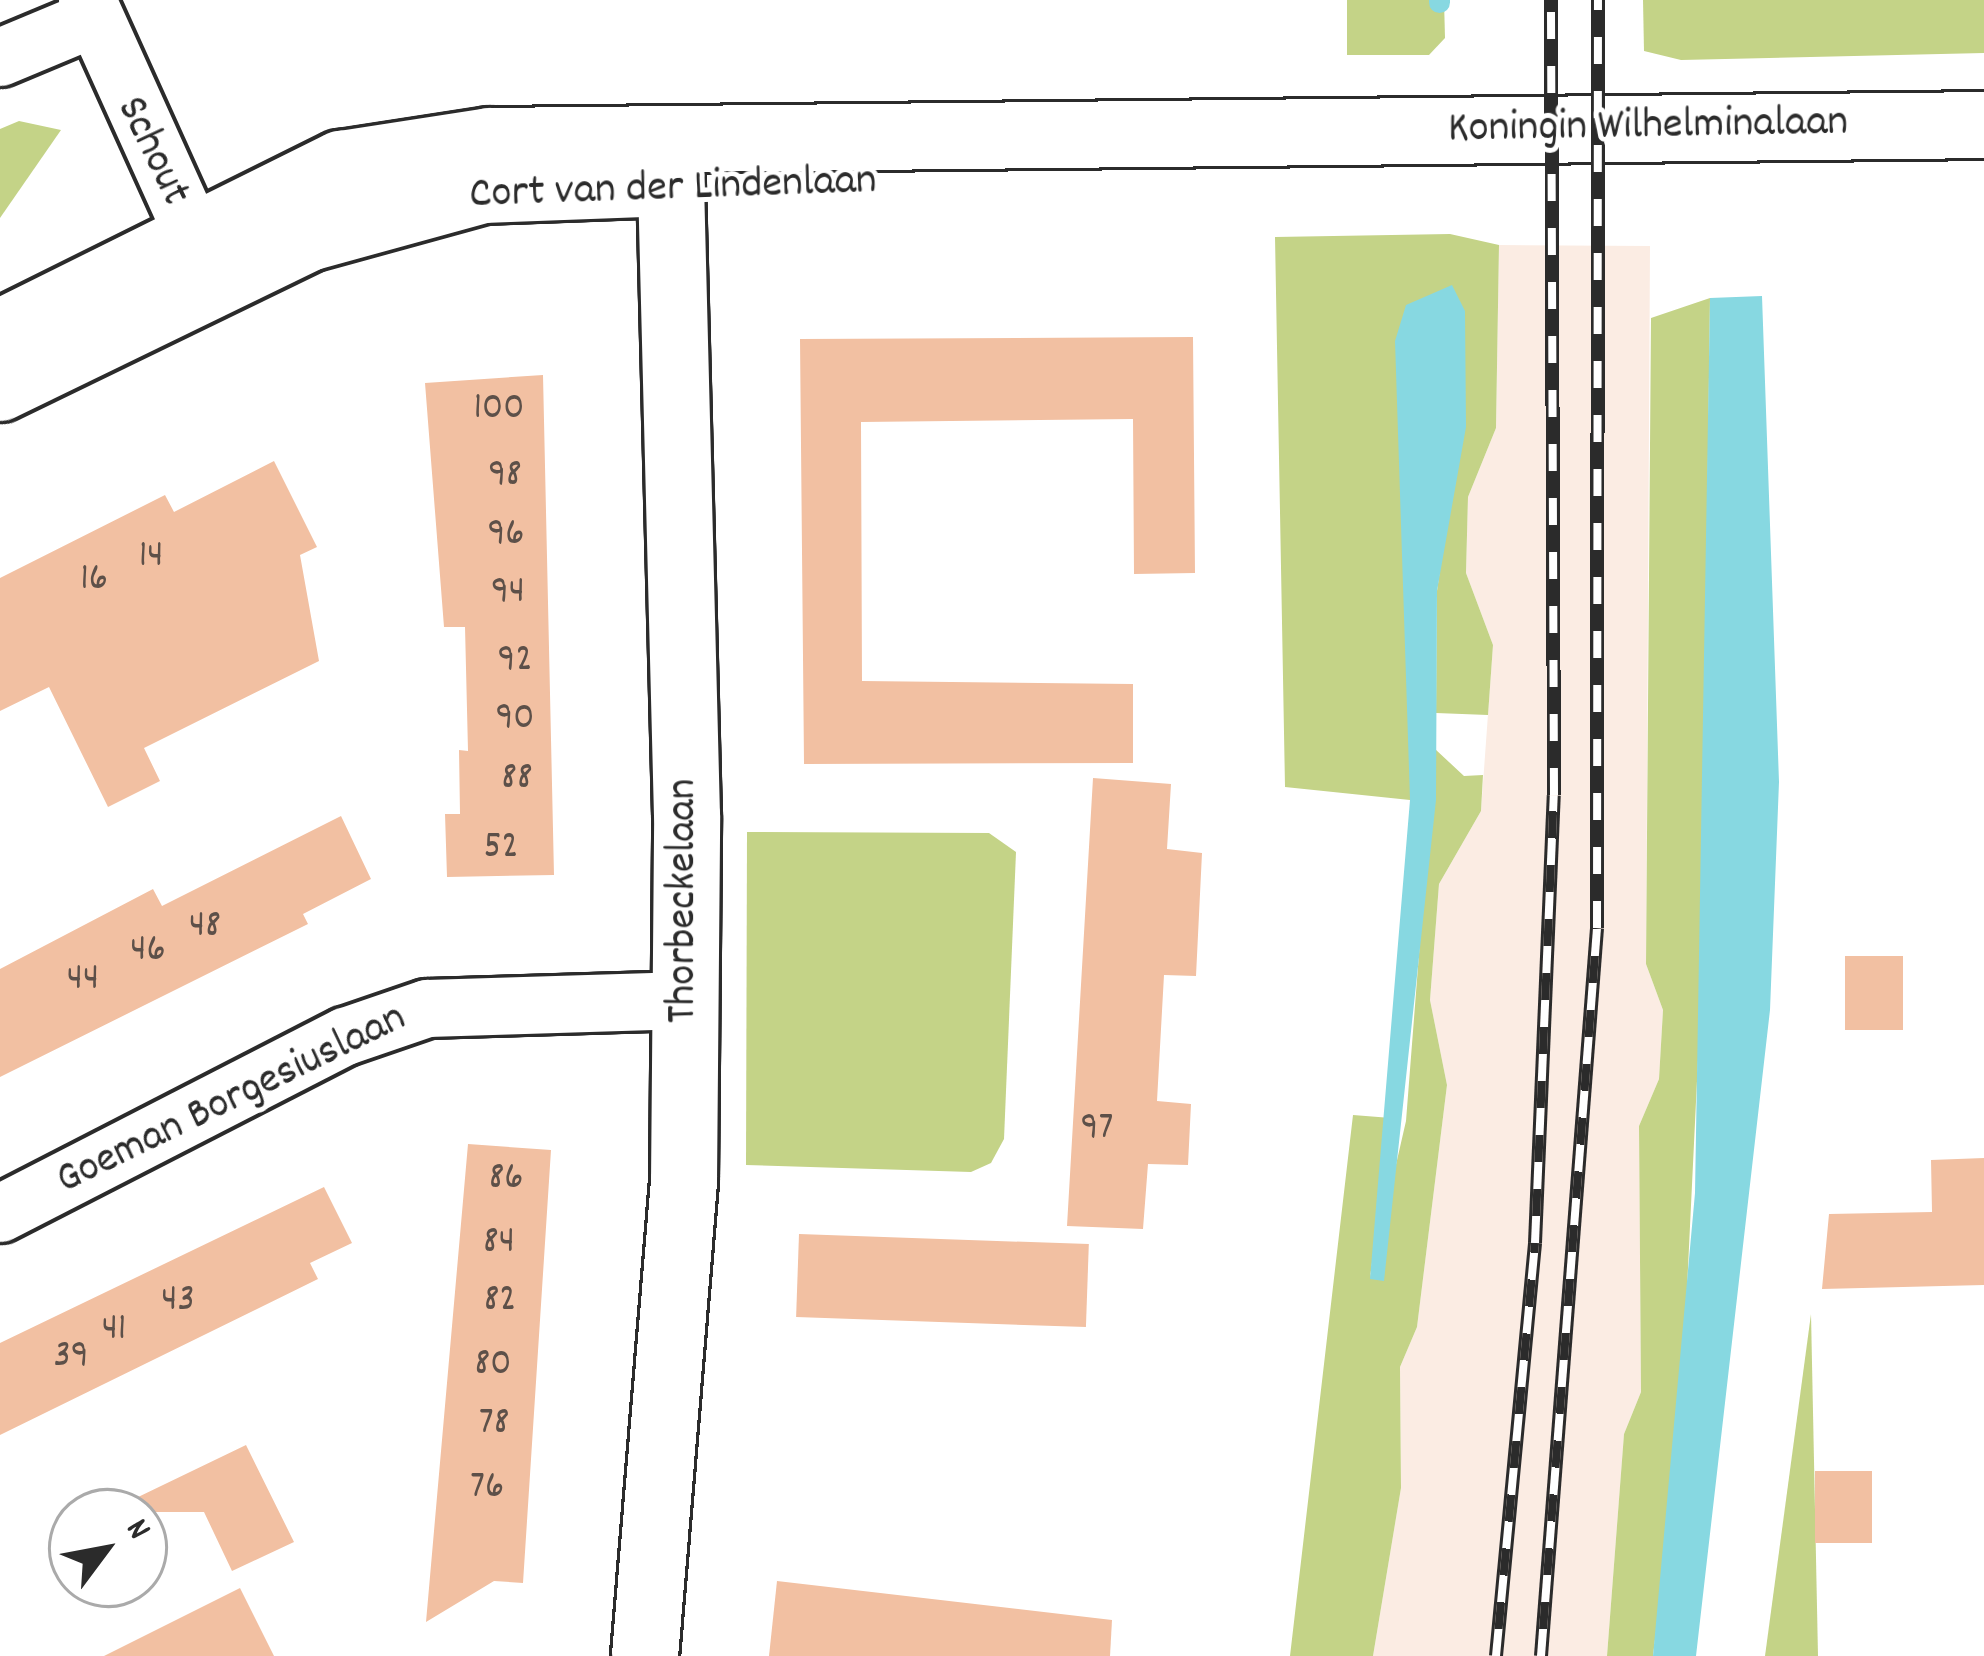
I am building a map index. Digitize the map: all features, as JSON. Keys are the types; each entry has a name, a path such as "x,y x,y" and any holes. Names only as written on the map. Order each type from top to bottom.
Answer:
{"main road":[{"name":"Koningin Wilhelminalaan","path":"1313,155 1984,125"},
{"name":"Cort van der Lindenlaan","path":"0,388 205,261 341,164 398,152 489,141 673,165 1313,155"},
{"name":"Koningin Wilhelminalaan","path":"1313,155 1984,170"},
{"name":"Thorbeckelaan","path":"645,1656 684,1182 673,165"},
{"name":"Cort van der Lindenlaan","path":"0,333 205,261"}],"street":[{"name":"Schout","path":"0,57 89,9 205,261"},
{"name":"Goeman Borgesiuslaan","path":"0,1213 345,1036 427,1008 685,1000"}],"shaded area":[{"path":"1499,245 1650,246 1646,964 1663,1010 1659,1079 1639,1126 1641,1392 1624,1434 1607,1656 1373,1656 1401,1488 1400,1367 1417,1327 1447,1085 1430,1000 1439,884 1481,811 1493,645 1466,573 1468,497 1496,428"}],"green space":[{"path":"1347,0 1444,0 1445,38 1429,55 1347,55"},
{"path":"1643,0 1984,0 1984,53 1681,60 1644,51"},
{"path":"19,121 61,130 0,218 0,129"},
{"path":"1450,234 1499,245 1496,428 1468,497 1466,573 1493,645 1488,715 1436,713 1437,591 1467,381 1410,774 1410,800 1285,787 1275,237"},
{"path":"1710,298 1701,998 1680,1434 1653,1656 1607,1656 1624,1434 1641,1392 1639,1126 1659,1079 1663,1010 1646,964 1651,318"},
{"path":"1435,749 1464,776 1483,775 1481,811 1439,884 1430,1000 1447,1085 1417,1327 1400,1367 1401,1488 1373,1656 1290,1656 1353,1115 1391,1118 1370,1278 1406,1121"},
{"path":"747,832 989,833 1016,852 1004,1139 991,1163 971,1172 746,1165"},
{"path":"1811,1314 1818,1656 1765,1656"}],"water":[{"path":"1452,285 1465,311 1466,427 1437,591 1436,800 1384,1281 1370,1279 1410,800 1395,341 1406,305"},
{"path":"1762,296 1779,782 1770,1010 1696,1656 1653,1656 1695,1193 1710,298"}],"building":[{"path":"1193,337 1195,573 1134,574 1133,419 861,422 862,681 1133,684 1133,763 804,764 800,339"},
{"path":"543,375 554,875 447,877 445,814 460,814 459,750 468,751 465,627 444,627 425,383"},
{"path":"274,461 317,547 300,555 319,661 144,748 160,781 108,807 49,687 0,711 0,578 165,495 174,512"},
{"path":"1093,778 1171,784 1167,849 1202,853 1196,976 1164,975 1157,1101 1191,1104 1188,1165 1148,1164 1143,1229 1067,1226"},
{"path":"341,816 371,879 303,914 308,924 0,1077 0,969 153,889 162,906"},
{"path":"1845,956 1903,956 1903,1030 1845,1030"},
{"path":"468,1144 551,1150 523,1583 494,1581 426,1622"},
{"path":"1984,1158 1984,1285 1822,1289 1829,1214 1932,1212 1931,1160"},
{"path":"324,1187 352,1243 310,1263 318,1279 0,1435 0,1343"},
{"path":"799,1234 1089,1244 1086,1327 796,1317"},
{"path":"246,1445 294,1542 232,1571 204,1512 168,1512 168,1488 157,1488"},
{"path":"1815,1471 1872,1471 1872,1543 1815,1543"},
{"path":"777,1581 1112,1620 1110,1656 769,1656"},
{"path":"240,1588 274,1656 104,1656"}],"railway":[{"path":"1496,1656 1535,1243 1554,795 1551,0"},
{"path":"1541,1656 1597,928 1598,0"}]}
